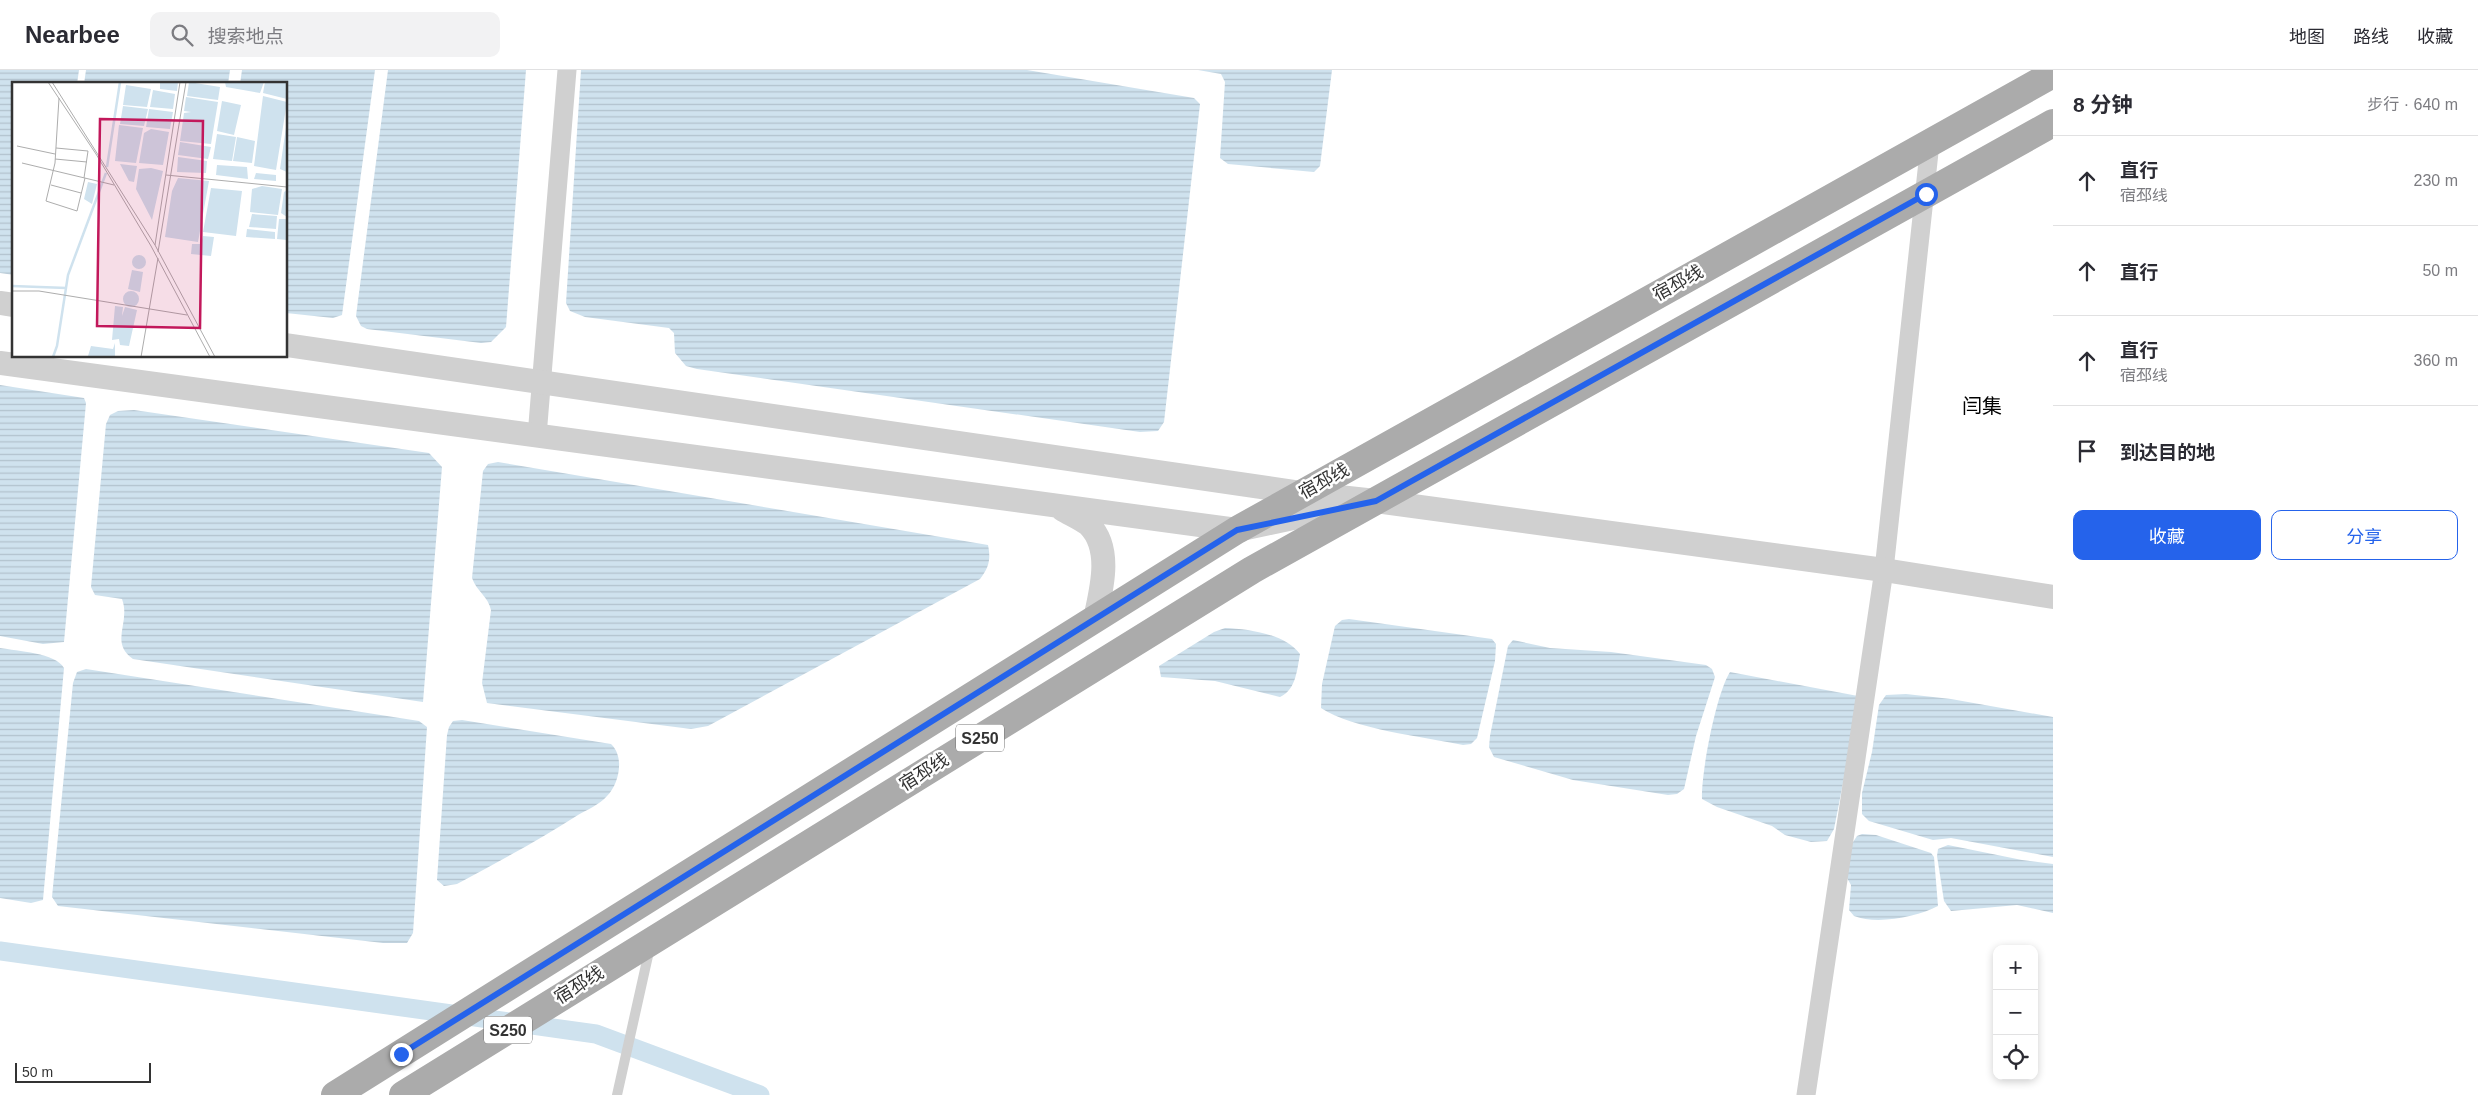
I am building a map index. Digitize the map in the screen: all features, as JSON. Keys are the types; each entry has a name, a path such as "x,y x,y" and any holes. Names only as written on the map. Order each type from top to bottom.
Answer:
{"main road":[{"name":"宿邳线","path":"335,1095 1237,530 2053,74"},
{"name":"宿邳线","path":"403,1095 586,980 1252,570 2053,123"}],"street":[{"path":"537,436 567,70"},
{"path":"1806,1095 1884,570 1926,194 1930,142"},
{"path":"288,345 1302,493 1376,501 1884,570 2053,597"},
{"path":"0,363 1237,530 1376,501"},
{"path":"1056,506 1089,526 1099,542 1103,561 1103,582 1095,619"}],"lane":[{"path":"618,1090 651,940"}],"water":[{"path":"0,70 79,70 77,82 12,82 12,275 0,273"},
{"path":"86,70 230,70 228,82 84,82"},
{"path":"242,70 375,70 342,315 333,318 288,313 288,82 240,82"},
{"path":"388,70 526,70 506,327 491,342 481,343 367,329 361,326 356,316"},
{"path":"581,70 1027,70 1194,98 1200,104 1164,422 1158,431 1140,432 697,369 686,366 675,353 674,333 669,328 585,317 570,311 566,303"},
{"path":"1198,70 1332,70 1320,166 1314,172 1228,164 1220,158 1225,82 1221,74"},
{"path":"0,385 84,398 86,403 64,642 43,644 0,636"},
{"path":"134,410 429,453 442,467 423,702 133,659 126,653 121,639 124,616 122,599 95,595 91,587 106,424 110,415 118,411"},
{"path":"498,462 988,545 988,563 980,579 708,726 691,729 487,703 482,683 491,610 490,605 472,578 483,471 488,464"},
{"path":"1349,619 1492,639 1496,644 1495,661 1477,738 1471,744 1463,745 1410,735 1351,722 1321,708 1322,684 1335,626 1342,620"},
{"path":"1225,628 1255,631 1276,637 1293,647 1300,654 1293,685 1285,694 1280,697 1215,681 1161,677 1159,666 1214,632"},
{"path":"1513,640 1550,648 1611,652 1706,665 1712,669 1715,677 1696,736 1684,789 1677,794 1668,795 1573,780 1494,757 1489,747 1490,736 1508,646"},
{"path":"0,648 45,656 60,663 64,668 43,900 31,903 0,898"},
{"path":"86,669 419,721 427,727 413,933 407,943 383,943 58,906 52,897 73,683 77,672"},
{"path":"1730,672 1858,696 1859,702 1834,829 1827,841 1811,842 1785,835 1772,826 1717,807 1702,799 1710,734 1720,697"},
{"path":"1906,694 1951,699 2053,717 2053,857 1951,838 1933,840 1869,821 1862,814 1862,793 1872,752 1879,705 1886,695"},
{"path":"462,720 611,744 618,756 619,770 615,785 604,799 597,804 457,884 444,886 437,880 447,735 453,721"},
{"path":"1862,834 1876,835 1931,853 1934,857 1938,906 1897,919 1874,920 1854,916 1849,910 1851,885 1847,878 1851,845 1857,836"},
{"path":"1948,845 2022,860 2053,864 2053,913 2017,905 1951,911 1944,901 1937,856 1938,849"}],"waterway":[{"path":"0,951 596,1034 760,1095"}],"district":[{"name":"闫集","path":"1982,406"}],"route":[{"path":"401,1054 1237,530 1376,501 1926,194"}]}
